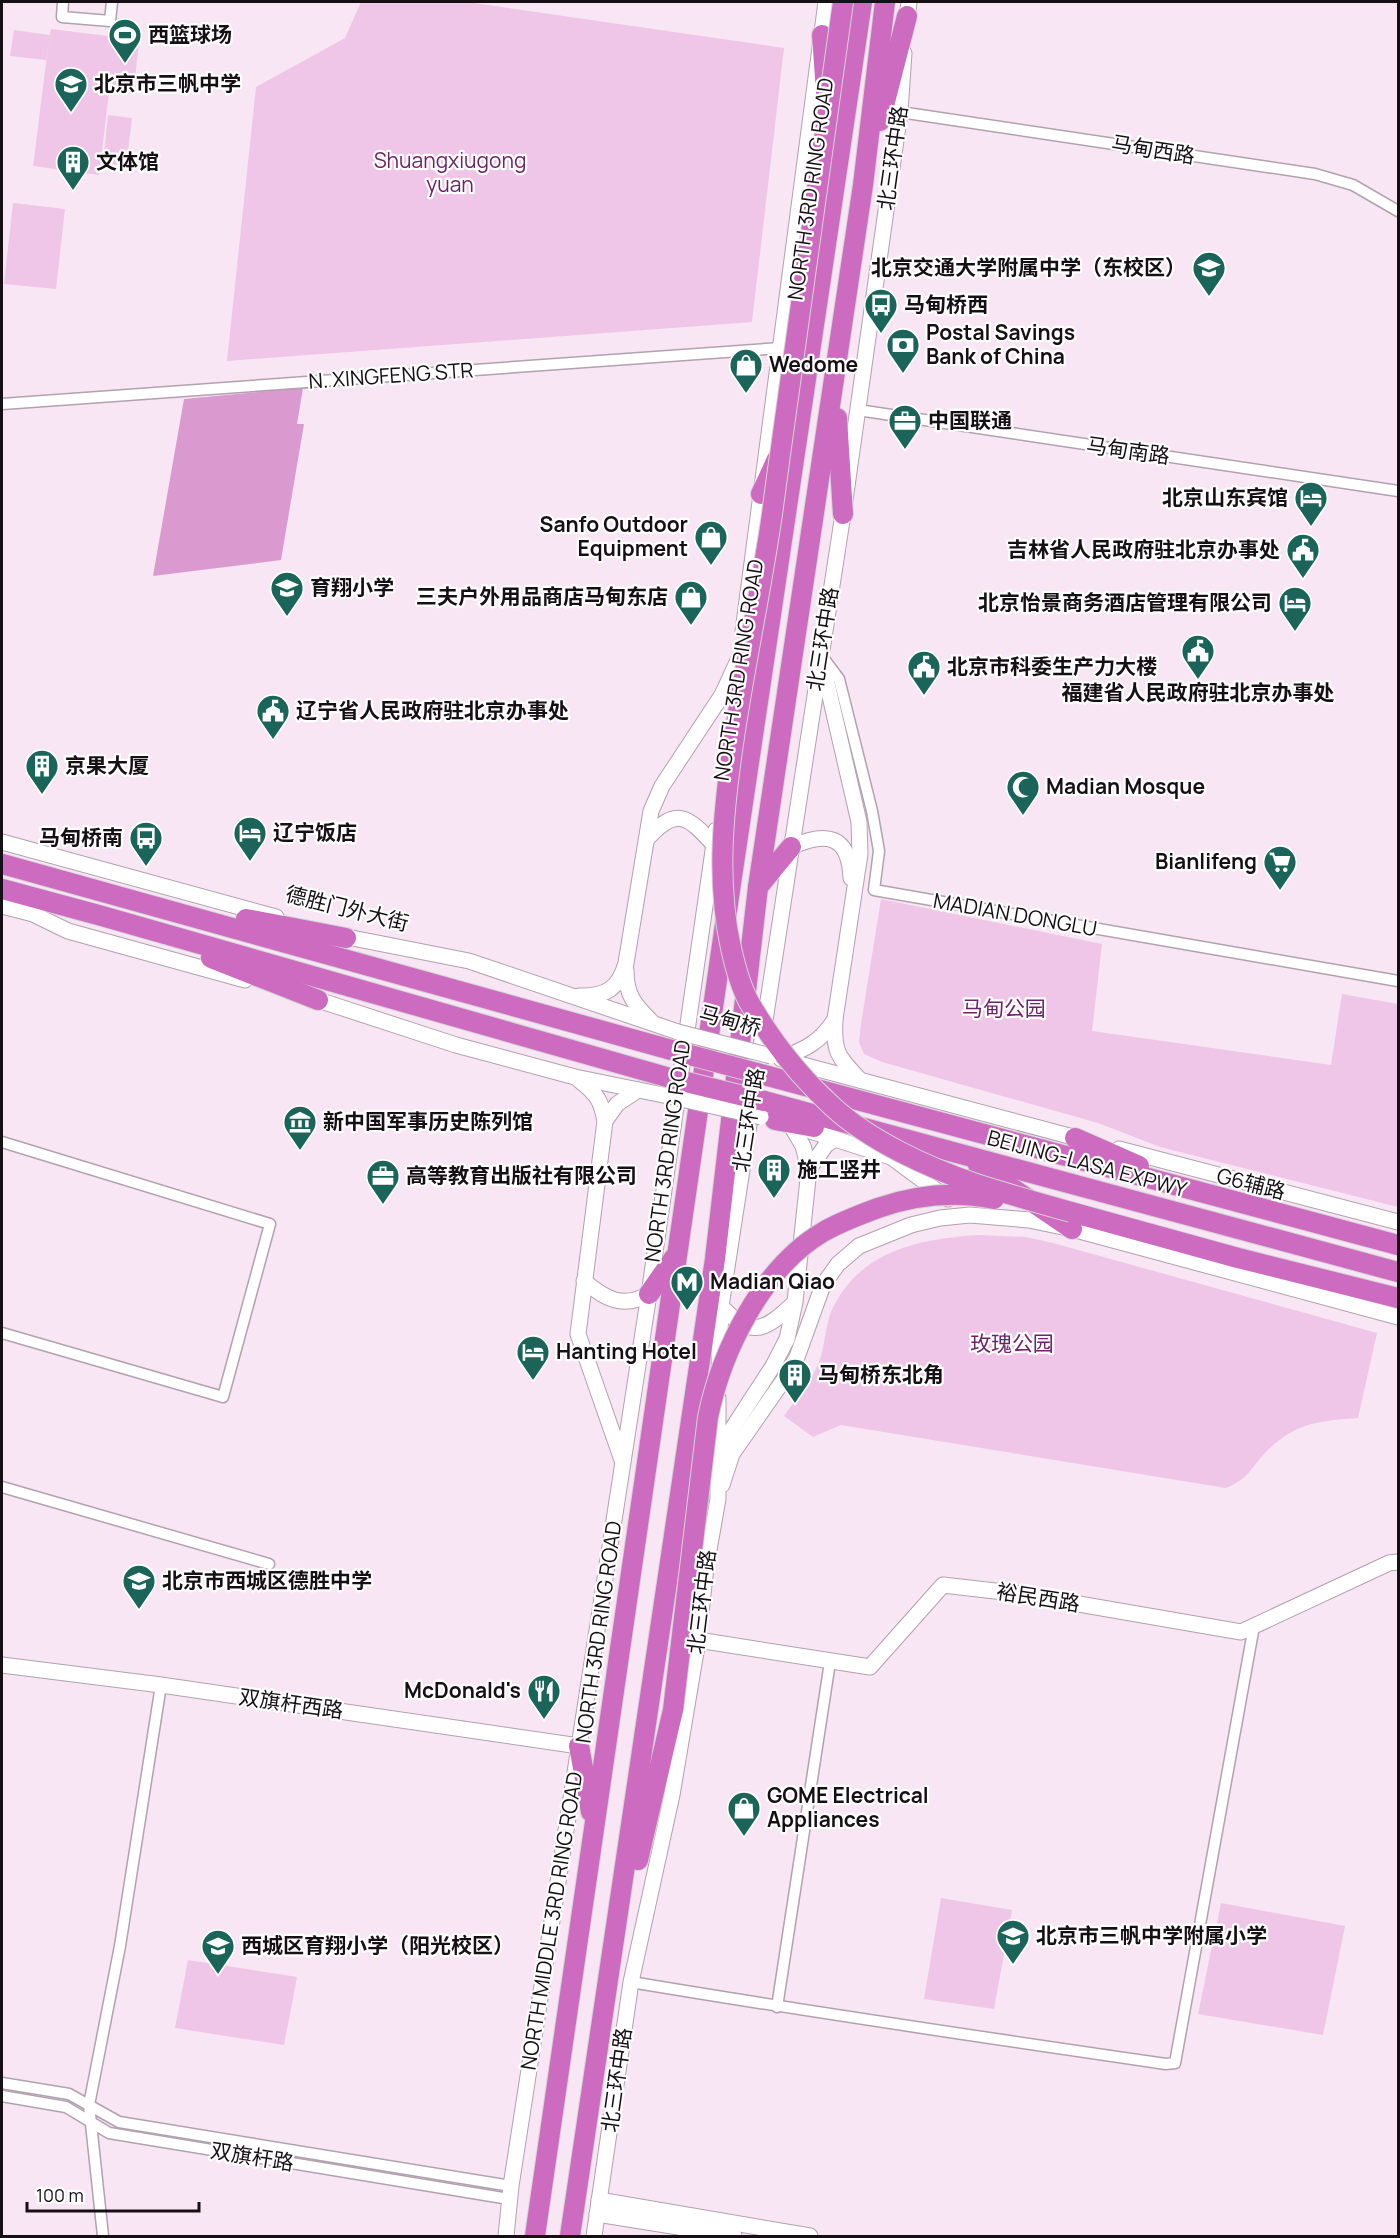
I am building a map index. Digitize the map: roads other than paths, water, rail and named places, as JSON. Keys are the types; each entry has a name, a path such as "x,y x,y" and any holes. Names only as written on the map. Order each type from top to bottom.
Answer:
{"highway":[{"path":"843,2 767,546 744,667 728,782 722,881 729,938 735,964 748,1000 804,1077 834,1108 872,1135 941,1169 1071,1221"},
{"name":"NORTH 3RD RING ROAD","path":"535,2236 730,890 862,2"},
{"path":"570,2236 715,1259 758,887 835,380 863,184 885,2"},
{"path":"863,184 908,9"},
{"path":"822,35 834,198"},
{"path":"835,380 843,514"},
{"path":"761,494 804,402"},
{"path":"714,845 730,890"},
{"path":"758,887 791,848"},
{"path":"2,864 676,1041"},
{"path":"2,889 102,916 669,1087 772,1115"},
{"path":"106,892 346,938"},
{"path":"102,916 318,1000"},
{"name":"马甸桥","path":"676,1041 768,1076"},
{"name":"BEIJING-LASA EXPWY","path":"768,1076 1398,1245"},
{"name":"BEIJING-LASA EXPWY","path":"772,1115 932,1148 1398,1272"},
{"path":"1074,1137 1196,1192"},
{"path":"966,1157 1071,1221"},
{"path":"610,1973 673,1710 708,1417 714,1387 730,1344 751,1307 774,1276 822,1232 855,1216 891,1204 931,1195 979,1196 1071,1221 1238,1258 1398,1298"},
{"path":"649,1294 678,1253"},
{"path":"715,1259 721,1306"},
{"path":"579,1746 594,1830"}],"street":[{"path":"63,2 62,18 110,21 112,2"},
{"path":"623,1463 714,845 826,2"},
{"name":"北三环中路","path":"594,2236 631,1982 672,1795 698,1640 706,1567 718,1499 721,1306 858,410 900,112 908,9"},
{"name":"马甸西路","path":"900,112 1316,174 1353,185 1398,212"},
{"name":"N. XINGFENG STR","path":"2,404 780,348"},
{"name":"马甸南路","path":"858,410 1398,491"},
{"path":"573,996 604,993 616,985 622,977 651,811 662,786 722,695 740,656"},
{"path":"821,656 859,822 860,854 834,1037 837,1053 860,1080"},
{"name":"MADIAN DONGLU","path":"821,656 839,679 872,811 879,851 874,890 1398,981"},
{"path":"647,839 660,825 674,818 686,820 700,830 714,845"},
{"path":"791,848 819,837 832,839 844,847 850,862 853,904"},
{"name":"德胜门外大街","path":"2,842 246,908 346,938 469,961 653,1024 676,1041"},
{"path":"2,906 33,914 68,931 318,1000 456,1045 575,1077 638,1090 669,1087"},
{"path":"626,963 626,986 639,1009 653,1024"},
{"path":"776,1057 802,1050 821,1038 835,1019"},
{"name":"马甸桥","path":"676,1041 776,1057 860,1080"},
{"path":"575,1077 595,1092 606,1121 578,1334 623,1463"},
{"name":"G6辅路","path":"860,1080 1398,1222"},
{"path":"606,1121 617,1104 638,1090"},
{"path":"772,1115 891,1157 970,1215"},
{"path":"717,1452 773,1366 787,1339 795,1302 809,1169 803,1146 772,1115"},
{"path":"809,1169 826,1145 835,1139"},
{"path":"2,1142 270,1224 224,1397 2,1333"},
{"path":"718,1499 732,1454 797,1357 823,1286 838,1264 859,1246 886,1233 911,1225 940,1218 970,1215 1071,1221 1398,1317"},
{"path":"584,1281 597,1292 624,1302 638,1300 649,1294"},
{"path":"721,1306 734,1320 758,1328 774,1323 795,1302"},
{"name":"NORTH MIDDLE 3RD RING ROAD","path":"506,2236 510,2193 623,1463"},
{"path":"2,1487 270,1564"},
{"name":"裕民西路","path":"698,1640 870,1667 943,1585 1021,1594 1241,1632 1389,1563 1398,1562"},
{"path":"631,1982 777,2007 1166,2064 1175,2062 1254,1626"},
{"path":"777,2007 830,1662"},
{"name":"双旗杆西路","path":"2,1665 161,1685 579,1746"},
{"path":"103,2236 89,2105 120,1946 161,1685"},
{"path":"2,2083 69,2094 119,2122 510,2193"},
{"name":"双旗杆路","path":"2,2096 66,2107 109,2133 510,2193"},
{"path":"598,2207 734,2236"},
{"path":"598,2207 810,2236"}],"place":[{"name":"西篮球场","path":"125,64"},
{"name":"北京市三帆中学","path":"71,113"},
{"name":"文体馆","path":"73,191"},
{"name":"北京交通大学附属中学（东校区）","path":"1209,297"},
{"name":"马甸桥西","path":"881,334"},
{"name":"Postal Savings Bank of China","path":"903,374"},
{"name":"Wedome","path":"746,394"},
{"name":"中国联通","path":"905,450"},
{"name":"北京山东宾馆","path":"1311,527"},
{"name":"Sanfo Outdoor Equipment","path":"711,566"},
{"name":"吉林省人民政府驻北京办事处","path":"1303,579"},
{"name":"育翔小学","path":"287,617"},
{"name":"三夫户外用品商店马甸东店","path":"691,626"},
{"name":"北京怡景商务酒店管理有限公司","path":"1295,632"},
{"name":"福建省人民政府驻北京办事处","path":"1198,680"},
{"name":"北京市科委生产力大楼","path":"924,696"},
{"name":"辽宁省人民政府驻北京办事处","path":"273,740"},
{"name":"京果大厦","path":"42,795"},
{"name":"Madian Mosque","path":"1023,816"},
{"name":"辽宁饭店","path":"250,862"},
{"name":"马甸桥南","path":"146,867"},
{"name":"Bianlifeng","path":"1280,891"},
{"name":"新中国军事历史陈列馆","path":"300,1151"},
{"name":"施工竖井","path":"774,1199"},
{"name":"高等教育出版社有限公司","path":"383,1205"},
{"name":"Madian Qiao","path":"687,1311"},
{"name":"Hanting Hotel","path":"533,1381"},
{"name":"马甸桥东北角","path":"795,1404"},
{"name":"北京市西城区德胜中学","path":"139,1610"},
{"name":"McDonald's","path":"544,1720"},
{"name":"GOME Electrical Appliances","path":"744,1837"},
{"name":"北京市三帆中学附属小学","path":"1013,1965"},
{"name":"西城区育翔小学（阳光校区）","path":"218,1975"}],"park label":[{"name":"Shuangxiugong yuan","path":"450,173"},
{"name":"马甸公园","path":"1004,1009"},
{"name":"玫瑰公园","path":"1012,1344"}]}
